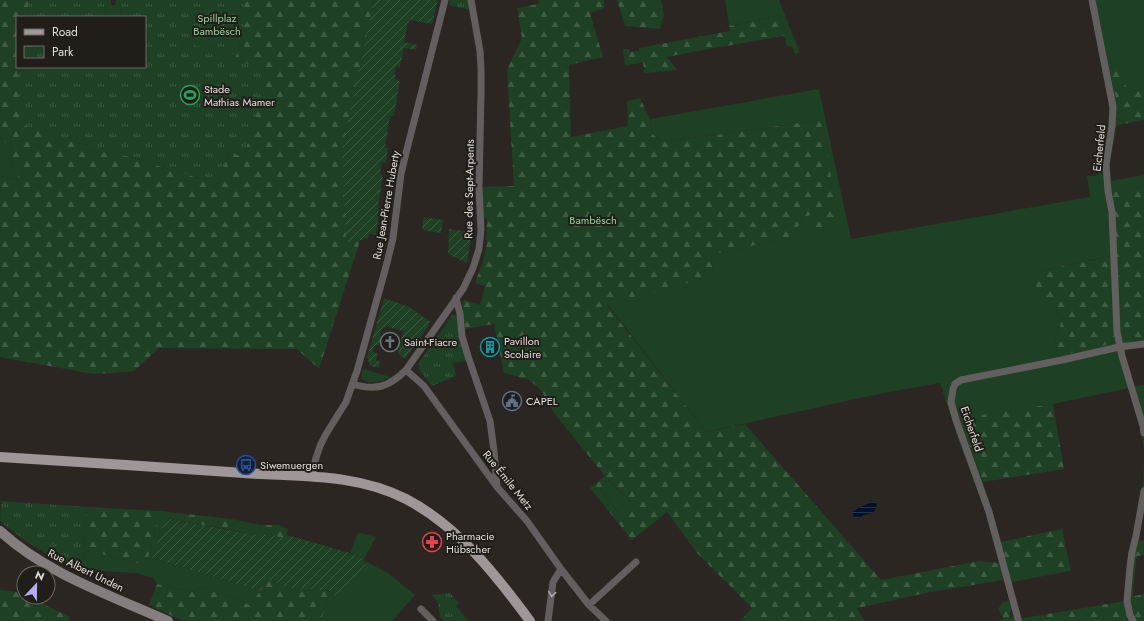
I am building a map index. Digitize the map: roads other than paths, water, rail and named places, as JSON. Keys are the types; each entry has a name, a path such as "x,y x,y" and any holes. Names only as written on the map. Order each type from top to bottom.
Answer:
{"main road":[{"path":"0,457 312,476 353,481 372,486 406,499 432,516 466,544 501,583 530,621"},
{"name":"Rue Albert Unden","path":"0,531 30,555 53,568 167,621"}],"street":[{"name":"Rue Jean-Pierre Huberty","path":"312,476 320,446 332,423 346,402 387,263 393,238 406,153 445,0"},
{"name":"Rue des Sept-Arpents","path":"352,384 361,387 376,387 390,383 406,370 456,298 473,268 478,249 480,230 479,188 481,68 480,51 471,0"},
{"name":"Eicherfeld","path":"1092,0 1113,107 1112,126 1106,164 1106,176 1112,213 1116,332 1144,433"},
{"path":"456,298 460,314 462,336 490,421 497,487"},
{"name":"Eicherfeld","path":"1018,619 989,512 951,402 955,384 961,380 1119,347 1144,344"},
{"name":"Rue Émile Metz","path":"406,370 424,386 497,487 527,521 589,606 606,621"},
{"path":"1133,621 1130,615 1128,601 1129,587 1132,552 1144,491"},
{"path":"589,606 636,562"},
{"path":"548,621 553,582 561,569"},
{"path":"421,609 433,621"}],"water":[{"path":"874,502 877,505 873,512 863,515 859,519 854,517 852,512 862,506"}],"place":[{"name":"Stade Mathias Mamer","path":"190,95"},
{"name":"Saint-Fiacre","path":"390,342"},
{"name":"Pavillon Scolaire","path":"490,347"},
{"name":"CAPEL","path":"512,401"},
{"name":"Siwemuergen","path":"246,465"},
{"name":"Pharmacie Hübscher","path":"432,542"}],"park label":[{"name":"Spillplaz Bambësch","path":"217,24"},
{"name":"Bambësch","path":"593,220"}]}
